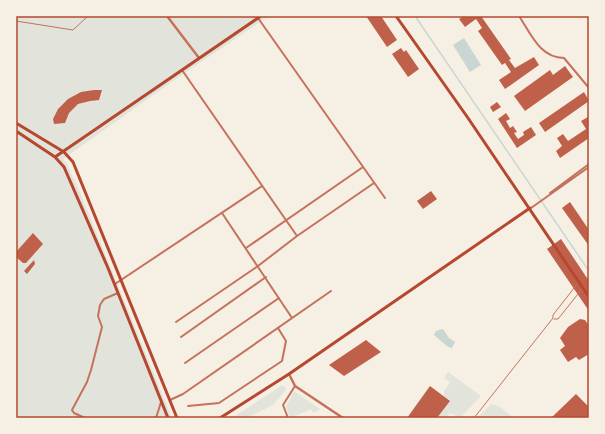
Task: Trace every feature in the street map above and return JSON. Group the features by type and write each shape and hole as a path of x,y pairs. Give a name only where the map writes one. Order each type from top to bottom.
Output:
{"main road":[{"path":"396,16 530,208 589,297"},
{"path":"55,157 260,17"},
{"path":"16,122 64,152 73,162 177,418"},
{"path":"16,131 55,157 64,167 118,293 168,418"},
{"path":"220,418 289,374 530,208"}],"street":[{"path":"167,16 199,58"},
{"path":"519,16 544,53 554,58 564,58 589,88"},
{"path":"260,17 385,198"},
{"path":"182,70 297,236"},
{"path":"550,194 589,164"},
{"path":"246,248 363,167"},
{"path":"530,208 589,167"},
{"path":"176,322 258,266 297,236 374,184"},
{"path":"114,284 121,281 262,186"},
{"path":"222,213 292,318"},
{"path":"180,337 266,277"},
{"path":"170,400 183,394 331,291"},
{"path":"85,418 72,410 87,382 91,370 102,327 98,316 100,305 104,299 118,293"},
{"path":"185,363 279,298"},
{"path":"188,406 219,403 282,361 286,341 278,328"},
{"path":"289,374 295,386 343,418"},
{"path":"288,418 283,408 285,400 295,386"},
{"path":"156,418 161,401"}],"lane":[{"path":"16,21 72,30 88,16"},
{"path":"474,418 553,318 553,314 579,282"},
{"path":"553,318 558,319 583,288"}],"shaded area":[{"path":"16,16 269,16 173,81 63,159 67,164 79,190 172,418 16,418"},
{"path":"464,38 481,65 470,72 453,45"},
{"path":"443,329 449,338 455,342 452,348 448,347 434,335 436,331"},
{"path":"448,372 481,396 460,418 450,413 447,418 437,418 450,401 444,396 444,391 450,382 444,378"},
{"path":"282,385 286,388 285,391 273,405 247,418 232,418"},
{"path":"294,391 320,409 313,413 311,409 290,418 286,407"},
{"path":"491,404 500,407 514,418 477,418"}],"building":[{"path":"366,16 381,16 397,40 387,47"},
{"path":"464,16 481,16 511,59 509,60 515,68 534,57 539,65 505,89 499,80 511,72 505,63 502,65 478,31 482,28 476,19 465,27 459,19"},
{"path":"401,48 404,52 406,50 419,69 408,77 392,54"},
{"path":"565,66 573,77 525,111 514,96 550,70 553,75"},
{"path":"102,90 99,100 78,104 69,113 65,123 54,124 53,119 58,109 68,99 81,92"},
{"path":"584,92 589,101 545,132 539,123"},
{"path":"497,102 501,107 493,112 490,107"},
{"path":"506,113 510,119 506,121 510,128 513,126 517,132 514,133 518,139 524,135 523,132 531,127 536,135 517,148 498,119"},
{"path":"588,117 589,138 560,158 556,151 562,146 557,138 563,134 568,141 586,129 581,121"},
{"path":"431,191 437,199 423,209 417,201"},
{"path":"570,202 589,230 589,246 562,208"},
{"path":"33,233 43,244 26,263 23,263 16,257 16,252"},
{"path":"561,239 589,281 589,311 547,249"},
{"path":"34,260 35,264 27,274 24,271"},
{"path":"580,319 585,320 589,326 589,354 579,360 576,357 568,362 560,350 565,346 560,338 568,327"},
{"path":"366,340 381,352 344,376 329,365"},
{"path":"430,386 450,401 437,418 407,418"},
{"path":"576,394 589,407 589,418 551,418"}],"waterway":[{"path":"415,16 589,271"}]}
